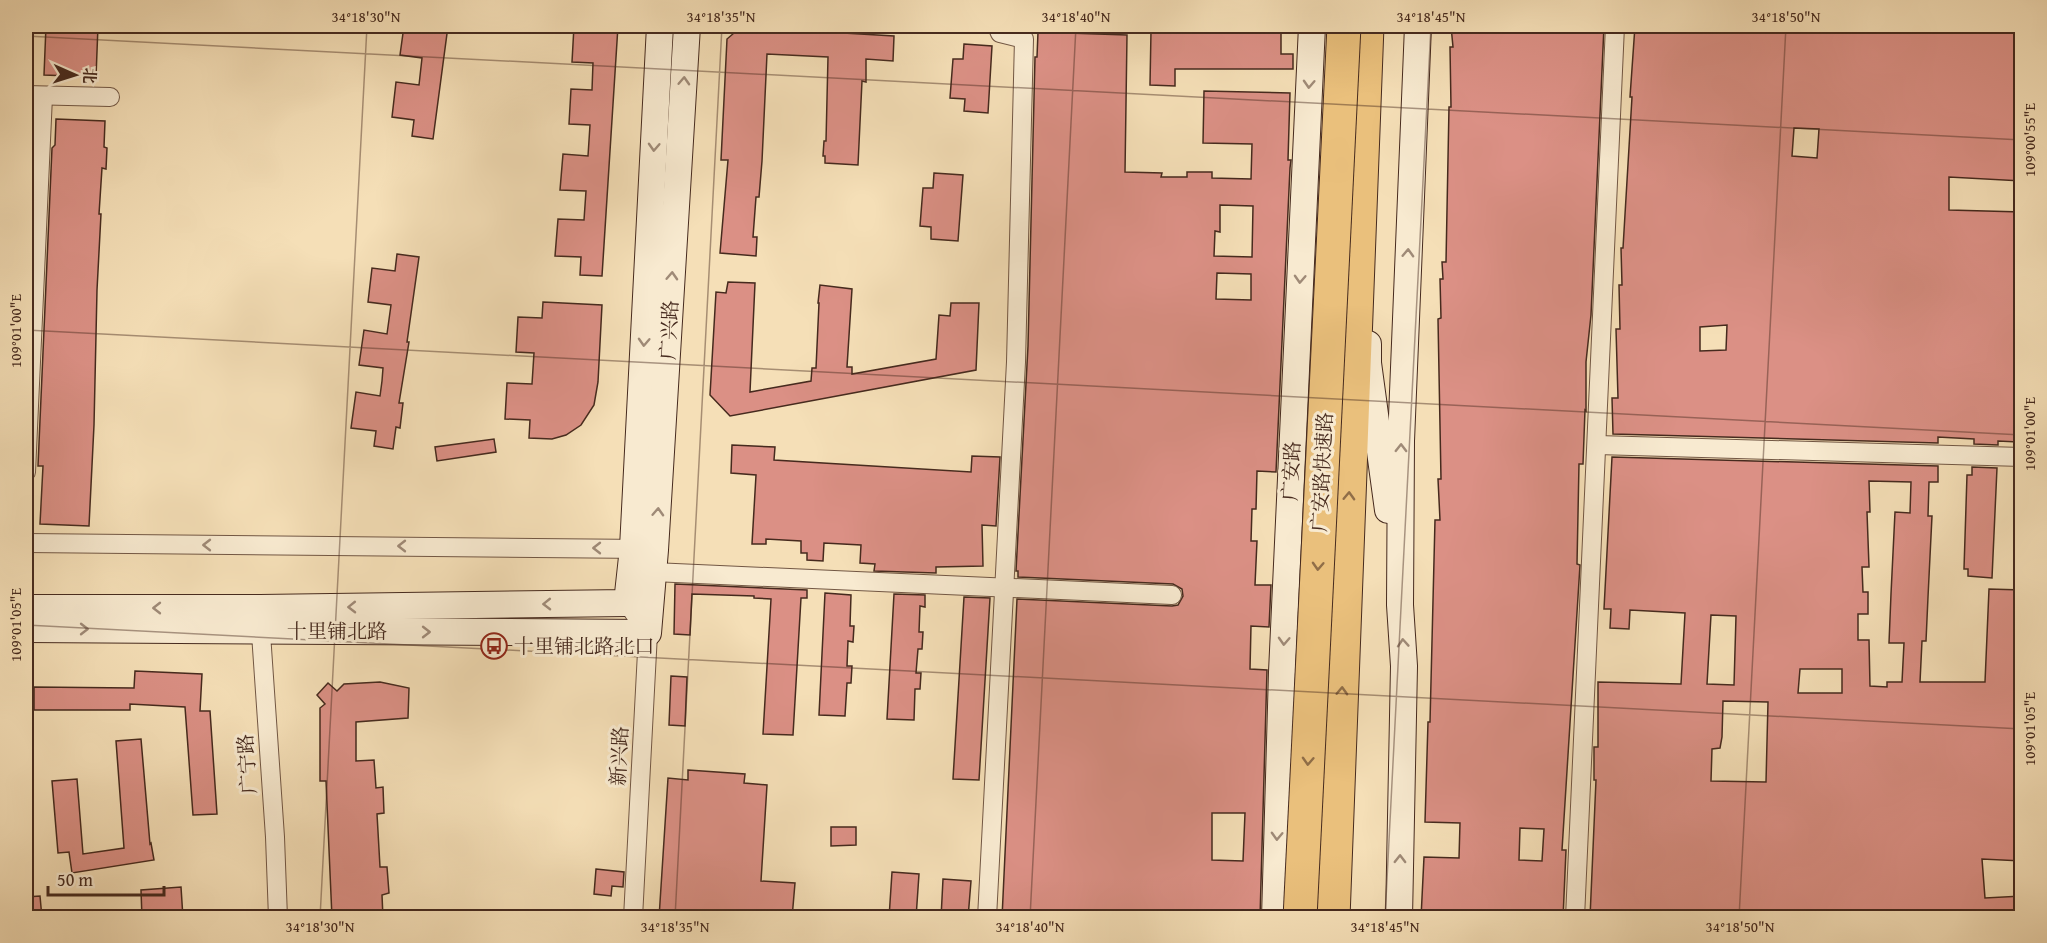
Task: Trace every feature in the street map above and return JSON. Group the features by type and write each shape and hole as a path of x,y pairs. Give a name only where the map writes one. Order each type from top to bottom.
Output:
{"highway":[{"name":"广安路快速路","path":"1300,918 1344,26"},
{"name":"广安路快速路","path":"1333,918 1367,26"}],"main road":[{"name":"广兴路","path":"648,633 647,557 660,26"},
{"name":"广兴路","path":"627,603 647,557 687,26"},
{"name":"广安路","path":"1275,918 1282,683 1312,26"},
{"path":"1291,481 1338,325 1350,26"},
{"path":"1377,26 1368,363 1400,605 1404,666 1398,918"},
{"path":"1400,605 1401,441 1418,26"},
{"path":"1307,135 1348,71"},
{"name":"十里铺北路","path":"26,629 627,603"},
{"name":"十里铺北路","path":"26,608 648,633"}],"street":[{"path":"987,918 1016,362 1024,39 1000,33 997,26"},
{"path":"1575,918 1615,26"},
{"path":"26,472 34,96 110,97"},
{"path":"1597,445 2022,458"},
{"path":"26,543 647,557 1005,586 1172,595"},
{"path":"627,603 648,633"},
{"name":"广宁路","path":"260,619 275,837 278,918"},
{"name":"新兴路","path":"633,918 648,633"}],"building":[{"path":"46,26 98,26 96,77 44,75"},
{"path":"404,26 448,26 433,139 412,136 414,120 392,117 396,82 419,85 422,58 400,55"},
{"path":"574,26 596,28 596,26 618,26 602,276 580,275 581,257 555,256 558,219 584,220 586,191 560,190 563,154 588,156 590,125 569,124 571,89 592,90 593,63 572,62"},
{"path":"1281,26 1281,54 1293,54 1293,69 1175,69 1175,86 1150,85 1151,31 1257,33 1257,28"},
{"path":"1451,26 1604,26 1591,315 1586,362 1583,464 1579,464 1577,564 1580,565 1562,850 1566,850 1563,918 1421,918 1424,857 1459,858 1460,823 1425,822 1435,520 1440,520 1438,319 1441,318 1442,262 1446,262 1449,107 1451,107 1450,47 1453,47","holes":["1520,828 1544,829 1542,861 1519,860"]},
{"path":"1635,26 2022,26 2022,181 1949,177 1949,210 2022,212 2022,420 2021,427 2018,427 2018,442 1998,441 1998,445 1974,444 1974,439 1938,437 1938,443 1613,434 1612,398 1618,398 1616,329 1620,329 1619,285 1622,285 1621,248 1623,248 1632,97 1630,97","holes":["1794,128 1819,129 1817,158 1792,156","1727,325 1726,350 1700,351 1700,327"]},
{"path":"741,27 894,36 893,61 866,59 866,82 862,81 858,165 825,163 825,156 823,156 824,141 826,141 828,57 767,54 762,161 753,237 757,237 756,256 720,253 728,160 721,160 727,39"},
{"path":"1038,32 1127,35 1125,172 1162,173 1161,177 1187,177 1187,172 1212,172 1212,178 1251,179 1252,144 1203,143 1204,91 1290,93 1288,160 1291,160 1276,472 1257,471 1256,509 1252,509 1251,541 1257,541 1255,585 1271,585 1269,627 1251,626 1250,669 1267,670 1260,918 1002,918 1017,599 1172,606 1178,605 1183,596 1182,589 1173,584 1018,577 1018,571 1016,571 1028,346 1035,57 1037,57","holes":["1220,205 1253,206 1252,257 1214,256 1215,231 1220,232","1217,273 1251,274 1251,300 1216,299","1212,813 1245,813 1243,861 1212,860"]},
{"path":"964,44 992,46 988,113 964,111 965,99 950,98 953,59 963,59"},
{"path":"56,119 105,121 104,147 107,148 106,169 102,168 99,214 101,214 89,526 40,524 43,466 38,466 52,148 55,145"},
{"path":"26,147 29,147 26,234"},
{"path":"934,173 963,175 958,241 931,239 931,227 920,226 923,188 933,188"},
{"path":"397,254 419,257 399,403 403,403 400,428 396,427 393,449 374,446 376,431 351,428 356,392 380,396 382,381 383,368 359,365 364,330 387,334 391,305 368,302 372,268 395,271"},
{"path":"728,282 755,283 750,392 811,381 812,368 816,368 820,285 852,289 847,367 852,367 852,374 936,359 939,315 950,316 951,303 979,303 976,370 730,416 710,395 716,292 726,293"},
{"path":"543,302 602,305 598,382 594,405 581,425 566,435 552,439 529,438 530,420 505,419 507,383 532,384 534,353 516,352 518,317 542,318"},
{"path":"494,439 496,452 437,461 435,447"},
{"path":"732,445 775,447 774,460 971,472 972,456 1000,457 996,526 982,525 983,566 936,567 936,573 874,571 875,564 860,563 861,545 824,543 823,561 807,560 807,553 801,553 801,541 766,539 766,544 752,544 756,475 731,473"},
{"path":"1612,457 1938,466 1938,482 1929,482 1928,516 1932,516 1926,641 1922,641 1920,682 1985,682 1989,589 2022,590 2022,861 1982,859 1985,898 2022,896 2022,918 1590,918 1596,780 1594,780 1594,747 1598,747 1598,682 1681,684 1685,613 1630,610 1629,629 1610,628 1611,609 1604,609","holes":["1869,481 1911,482 1910,513 1895,512 1891,594 1889,643 1904,643 1902,682 1887,682 1887,687 1870,686 1869,640 1858,640 1858,614 1868,614 1868,592 1863,592 1862,567 1869,567 1867,512 1870,512","1711,615 1736,616 1734,685 1707,684","1800,669 1842,669 1842,693 1798,693","1723,701 1768,702 1766,782 1711,781 1712,749 1720,748"]},
{"path":"1972,467 1997,468 1992,578 1968,576 1968,569 1964,569 1967,475 1972,475"},
{"path":"675,584 807,590 807,598 801,598 793,735 763,734 771,599 754,598 754,596 692,594 690,635 674,634"},
{"path":"825,593 851,595 850,626 854,626 853,642 848,641 847,666 852,666 851,683 847,683 845,716 819,715"},
{"path":"894,594 925,595 925,607 920,606 919,632 923,632 922,649 918,649 916,673 921,673 920,689 915,689 914,720 887,719"},
{"path":"964,597 990,598 979,780 953,779"},
{"path":"135,671 202,674 200,711 210,711 217,814 193,815 185,707 130,704 130,710 34,710 34,687 134,688"},
{"path":"671,676 687,677 685,726 669,725"},
{"path":"380,682 409,688 408,718 356,722 356,761 374,760 376,788 383,787 384,813 377,814 380,867 387,867 389,893 382,895 383,918 332,918 326,781 320,781 320,708 325,704 317,695 328,683 337,691 344,684"},
{"path":"141,739 150,844 154,860 72,873 69,852 58,853 52,781 77,779 83,854 124,848 116,741"},
{"path":"688,770 745,774 744,783 767,785 761,881 795,883 792,918 659,918 668,778 688,780"},
{"path":"831,827 856,827 856,845 831,846"},
{"path":"596,869 624,872 623,887 612,886 611,896 594,894"},
{"path":"892,872 919,874 916,918 889,918"},
{"path":"943,879 971,881 968,918 941,918"},
{"path":"181,887 183,918 142,918 141,890"},
{"path":"40,896 42,918 26,918 26,897"}],"place":[{"name":"十里铺北路北口","path":"494,646"}]}
